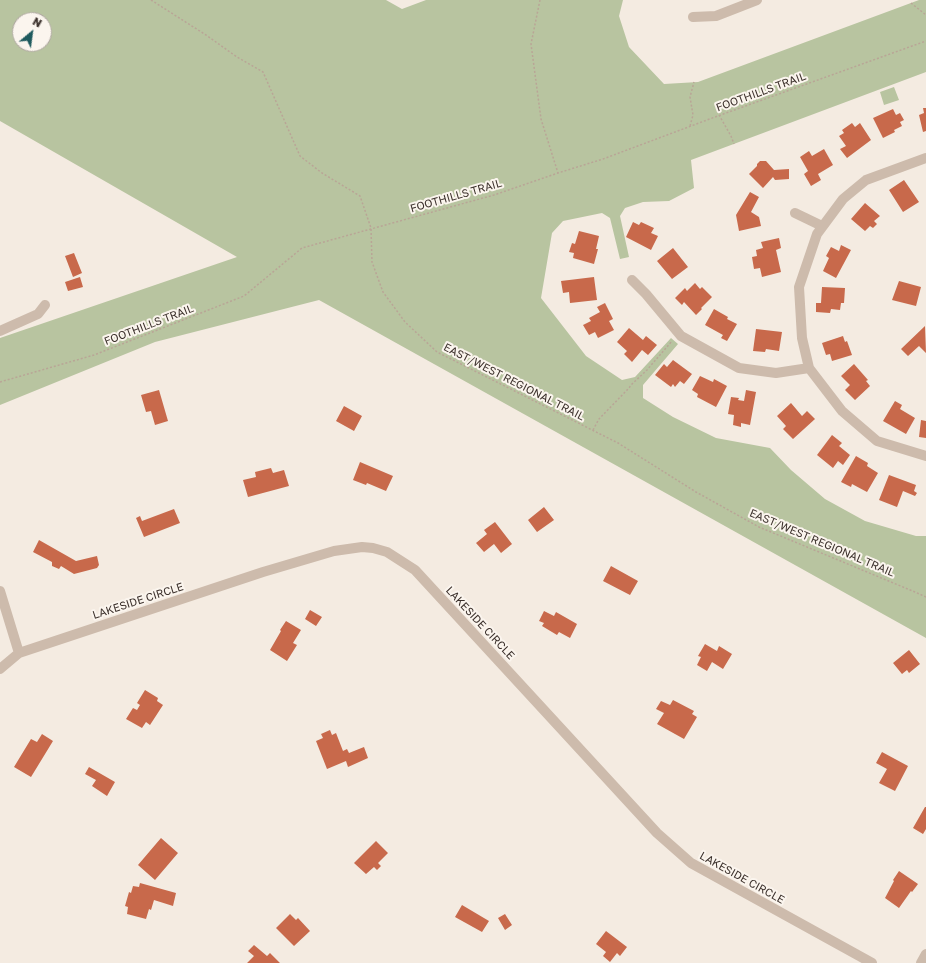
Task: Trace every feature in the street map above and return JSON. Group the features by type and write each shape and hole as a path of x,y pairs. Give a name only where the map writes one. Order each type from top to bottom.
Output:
{"street":[{"path":"693,17 716,16 757,0"},
{"path":"926,158 866,180 843,199 817,234 799,287 802,338 809,368 842,411 877,441 926,456"},
{"path":"795,213 822,226"},
{"path":"632,280 680,334 739,368 776,373 809,368"},
{"path":"0,331 38,314 45,305"},
{"name":"LAKESIDE CIRCLE","path":"0,669 18,653 263,572 334,551 362,547 373,548 386,552 415,570 657,833 691,864 872,963"},
{"path":"0,591 18,653"},
{"path":"921,963 926,954"}],"path":[{"name":"EAST/WEST REGIONAL TRAIL","path":"150,0 206,35 237,57 263,72 300,156 322,173 360,196 371,228 372,262 383,292 405,322 437,352 618,443 696,492 759,527 926,597"},
{"path":"540,0 531,44 541,118 558,173"},
{"path":"911,3 926,15"},
{"name":"FOOTHILLS TRAIL","path":"0,382 94,355 244,296 302,248 494,194 603,159 719,115 926,41"},
{"path":"690,126 693,115 690,97 694,82"},
{"path":"719,115 734,144"},
{"path":"593,430 599,419 680,334"}],"green space":[{"path":"0,0 386,0 402,9 426,0 623,0 619,16 629,47 664,84 698,82 919,0 926,0 926,72 691,160 694,188 669,201 643,202 625,208 620,216 629,257 620,259 610,218 602,213 563,221 552,233 541,298 586,356 622,380 635,377 671,338 678,344 643,385 643,398 673,417 716,438 770,448 791,470 825,499 865,521 916,536 926,536 926,638 319,300 155,342 0,405 0,338 237,257 0,121"},
{"path":"894,87 899,100 884,105 880,92"}],"building":[{"path":"923,108 926,108 926,131 923,132 919,115 924,113"},
{"path":"893,109 896,115 900,113 904,120 900,122 902,126 894,130 895,132 883,138 873,118"},
{"path":"852,123 855,127 860,123 871,140 847,158 840,149 846,146 839,136 844,133 842,130"},
{"path":"824,149 833,165 818,174 821,180 811,186 804,174 808,171 800,157 809,151 812,156"},
{"path":"760,161 766,161 774,170 789,169 789,179 775,180 773,177 763,188 749,174"},
{"path":"904,180 919,202 903,212 889,190"},
{"path":"750,192 759,197 751,212 759,217 761,226 739,231 736,215"},
{"path":"865,203 880,216 874,221 877,224 873,228 870,226 865,231 851,219"},
{"path":"633,222 639,225 641,222 654,228 651,233 658,236 651,250 626,237"},
{"path":"579,231 599,236 596,249 598,249 594,264 573,258 574,253 569,252 572,243 575,244"},
{"path":"779,238 781,248 776,250 781,272 762,277 760,268 754,269 752,257 757,256 756,250 763,248 761,242"},
{"path":"841,245 851,250 836,278 823,271 829,258 826,256 831,247 839,251"},
{"path":"673,248 688,267 672,279 657,261"},
{"path":"74,253 82,273 73,277 65,256"},
{"path":"80,277 83,287 68,291 65,282"},
{"path":"594,277 597,300 570,303 569,292 563,293 561,281"},
{"path":"899,281 921,287 916,306 892,300"},
{"path":"695,283 700,289 702,287 712,297 696,315 684,302 682,305 675,298 685,288 687,291"},
{"path":"822,287 845,288 844,303 841,303 840,310 831,309 830,313 816,312 816,303 821,303"},
{"path":"605,303 613,319 609,321 614,330 598,338 595,332 589,335 583,325 591,321 589,318 600,312 597,307"},
{"path":"714,309 728,317 727,319 737,324 727,341 721,338 723,335 705,325"},
{"path":"925,326 926,353 919,346 908,356 901,349"},
{"path":"629,328 643,340 646,336 657,345 648,355 642,350 632,362 624,354 627,351 617,342"},
{"path":"756,329 782,332 779,351 766,349 765,352 753,351"},
{"path":"843,336 845,342 847,341 852,355 832,361 830,354 826,355 822,343"},
{"path":"673,360 692,374 684,384 680,381 675,387 673,384 671,387 655,375 664,364 667,367"},
{"path":"854,364 868,380 866,381 870,386 855,400 845,390 850,385 841,376"},
{"path":"700,376 713,382 714,379 727,386 716,407 697,397 698,394 692,390"},
{"path":"159,390 168,421 155,425 151,411 146,412 141,395"},
{"path":"746,390 756,392 750,425 741,423 741,427 733,425 734,415 728,414 731,397 739,398 738,400 744,401"},
{"path":"895,401 902,405 900,409 915,418 906,434 883,421"},
{"path":"791,403 802,416 807,411 815,419 793,439 783,429 786,426 777,416"},
{"path":"344,406 362,416 354,431 336,421"},
{"path":"921,420 926,421 926,438 919,437"},
{"path":"832,435 842,443 839,446 850,455 843,465 838,461 833,468 817,455"},
{"path":"856,456 868,463 867,466 878,473 867,492 852,484 851,487 841,482"},
{"path":"360,462 393,476 386,491 367,483 366,485 353,480"},
{"path":"271,468 273,473 284,470 289,486 248,497 243,480 256,477 255,472"},
{"path":"889,475 916,485 914,491 917,493 915,496 903,491 897,507 879,500"},
{"path":"544,507 554,520 537,532 528,520"},
{"path":"174,509 180,523 144,537 136,518 140,516 142,521"},
{"path":"495,522 512,544 501,553 494,544 484,552 476,543 487,534 484,530"},
{"path":"39,540 76,561 97,556 99,565 97,568 74,574 61,566 59,569 52,566 52,562 33,552"},
{"path":"611,566 638,581 630,595 603,581"},
{"path":"310,610 322,617 316,626 305,619"},
{"path":"544,611 554,616 556,612 577,624 570,638 559,632 557,635 542,626 544,623 539,621"},
{"path":"286,621 301,630 293,643 297,645 287,661 270,650"},
{"path":"705,644 717,651 719,646 732,654 723,669 712,662 707,671 697,665 701,657 698,656"},
{"path":"909,650 920,664 909,673 907,670 902,674 893,663"},
{"path":"145,690 158,698 157,701 163,705 150,725 146,722 142,728 126,719 133,708 137,710 140,705 137,703"},
{"path":"673,700 694,711 692,714 697,717 684,739 657,724 664,713 656,709 661,701 670,705"},
{"path":"330,730 332,735 336,733 343,751 347,749 349,753 364,747 368,758 348,767 346,761 327,769 316,741 323,738 321,734"},
{"path":"42,734 53,741 31,777 14,767 31,739 37,742"},
{"path":"882,752 908,766 895,791 879,783 887,769 876,763"},
{"path":"89,767 115,782 107,796 92,786 96,780 85,774"},
{"path":"925,807 926,829 923,834 913,828"},
{"path":"161,838 178,853 155,880 138,865"},
{"path":"376,841 388,853 378,863 381,866 377,870 374,867 366,874 354,863"},
{"path":"899,871 918,884 899,908 885,898"},
{"path":"140,883 176,893 173,906 154,900 146,919 127,914 128,907 125,906 129,892 131,893 133,886 139,887"},
{"path":"462,905 489,921 482,932 455,917"},
{"path":"290,914 296,920 298,918 310,931 294,946 276,928"},
{"path":"505,914 512,925 505,930 498,918"},
{"path":"606,931 627,947 620,956 617,953 610,962 603,956 606,952 596,944"},
{"path":"254,945 267,956 270,953 280,963 247,963 254,956 248,951"}]}
